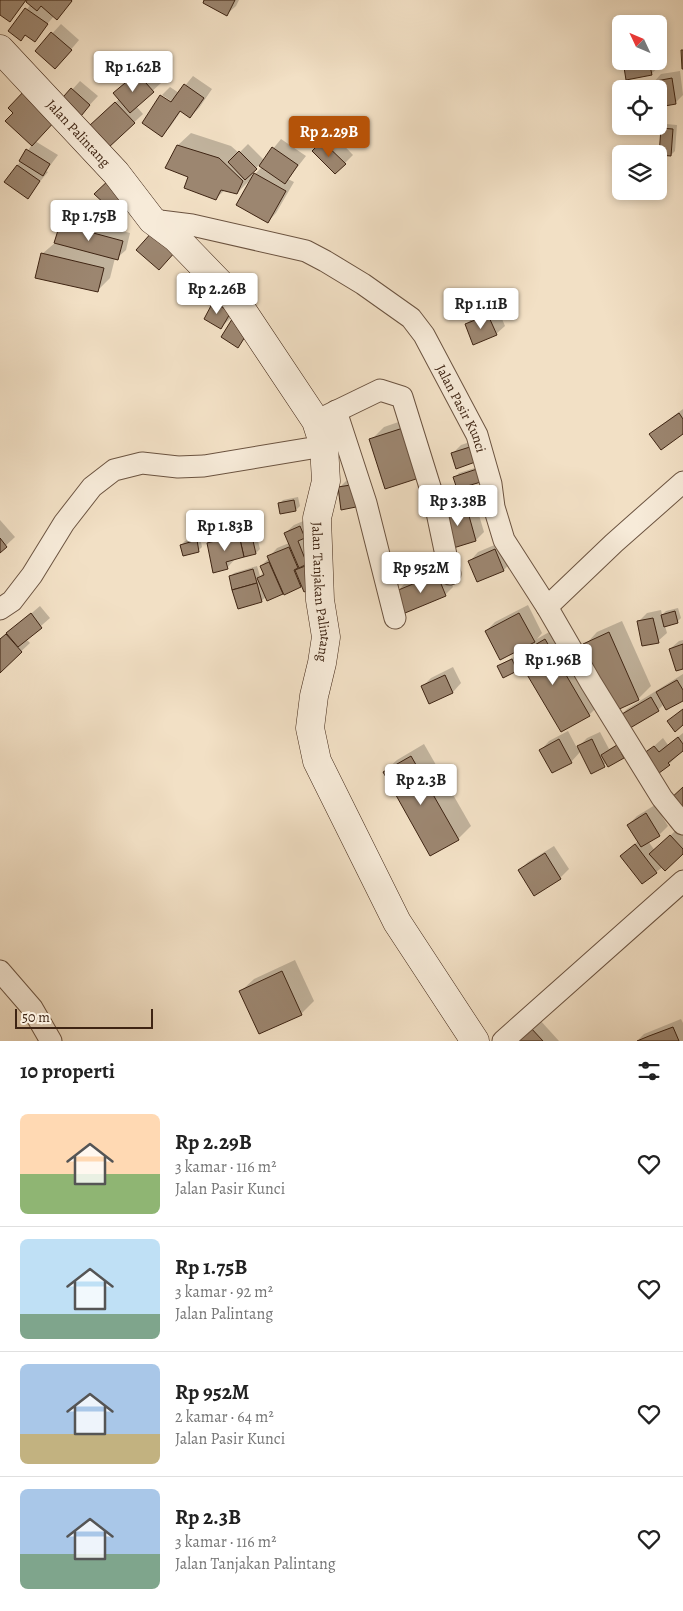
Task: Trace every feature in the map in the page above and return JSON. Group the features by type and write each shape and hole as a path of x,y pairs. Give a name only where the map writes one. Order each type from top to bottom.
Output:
{"street":[{"name":"Jalan Palintang","path":"0,49 116,173 152,220"},
{"path":"152,220 176,238 234,298 325,426 368,510 395,618"},
{"name":"Jalan Pasir Kunci","path":"152,220 192,225 306,251 363,284 410,318 424,335 477,436 504,540 547,607 591,683 662,798 683,824"},
{"path":"0,609 12,601 32,575 64,523 92,487 114,470 142,463 178,468 204,466 325,426 380,390 402,398 435,503 450,574"},
{"name":"Jalan Tanjakan Palintang","path":"325,426 326,481 317,518 320,600 326,637 314,696 310,728 316,761 397,922 475,1041"},
{"path":"547,607 614,543 683,482"},
{"path":"503,1041 683,881"},
{"path":"0,971 32,1008 51,1041"}],"path":[{"path":"435,503 491,484"}],"building":[{"path":"0,0 26,0 10,22 0,15"},
{"path":"27,0 72,1 57,20 41,6 37,11 26,2"},
{"path":"204,0 235,0 227,16 203,3"},
{"path":"25,8 48,24 35,42 25,35 21,41 8,31"},
{"path":"51,32 72,50 55,69 35,51"},
{"path":"681,50 683,50 683,69 682,69"},
{"path":"624,70 651,70 652,75 626,80"},
{"path":"137,73 154,92 130,113 113,93"},
{"path":"672,78 676,104 667,106 667,80 662,80"},
{"path":"184,84 204,98 190,118 180,111 162,137 142,123 160,95 171,102"},
{"path":"71,88 90,105 77,121 57,104"},
{"path":"26,89 57,119 32,146 5,121 13,113 8,108"},
{"path":"115,102 135,123 108,148 89,126"},
{"path":"667,128 673,129 671,156 667,156 667,145 660,145 660,135 667,135"},
{"path":"322,141 346,164 335,174 312,151"},
{"path":"177,145 219,158 243,181 237,194 221,190 216,200 184,188 188,177 165,168"},
{"path":"272,147 298,165 285,184 259,166"},
{"path":"26,149 50,164 43,176 19,161"},
{"path":"239,151 257,169 245,180 228,162"},
{"path":"17,165 40,181 28,199 4,182"},
{"path":"254,173 286,191 268,223 236,205"},
{"path":"112,177 134,202 118,216 94,194"},
{"path":"94,212 113,217 110,231 90,227"},
{"path":"60,224 123,241 118,260 54,243"},
{"path":"153,231 176,251 159,270 136,250"},
{"path":"41,253 104,268 98,292 35,278"},
{"path":"213,302 231,312 221,329 204,319"},
{"path":"488,315 497,335 473,345 465,324"},
{"path":"234,316 248,332 238,348 221,337"},
{"path":"679,413 683,419 683,434 661,450 649,434"},
{"path":"403,428 419,478 385,489 369,439"},
{"path":"473,446 478,461 456,469 451,453"},
{"path":"477,469 481,482 457,489 453,477"},
{"path":"357,484 361,506 341,510 338,487"},
{"path":"294,500 296,511 280,514 278,503"},
{"path":"466,505 476,541 450,549 440,513"},
{"path":"300,526 305,538 298,541 307,564 299,568 284,533"},
{"path":"251,532 256,554 244,557 239,535"},
{"path":"239,535 244,557 226,562 228,569 213,573 207,543"},
{"path":"0,538 7,547 0,553"},
{"path":"197,540 199,552 183,556 180,545"},
{"path":"289,547 298,568 294,570 301,587 284,595 267,556"},
{"path":"495,549 504,571 477,582 468,561"},
{"path":"269,562 283,594 267,601 257,578 264,575 260,566"},
{"path":"308,565 317,586 304,592 295,570"},
{"path":"253,569 257,583 232,590 229,576"},
{"path":"437,574 446,596 405,613 396,591"},
{"path":"257,583 262,602 238,609 232,590"},
{"path":"675,611 678,623 664,627 661,615"},
{"path":"31,613 42,628 18,647 6,633"},
{"path":"519,613 535,642 500,660 485,631"},
{"path":"653,618 659,643 642,646 637,621"},
{"path":"609,632 639,700 613,712 583,644"},
{"path":"6,634 22,652 0,673 0,639"},
{"path":"545,639 590,716 561,732 516,656"},
{"path":"683,644 683,669 676,671 669,649"},
{"path":"512,659 517,671 503,678 497,666"},
{"path":"445,675 453,693 429,704 421,686"},
{"path":"677,680 683,690 683,701 666,710 656,692"},
{"path":"651,697 659,711 625,731 617,717"},
{"path":"683,709 683,725 675,732 667,721"},
{"path":"678,737 683,744 683,751 668,763 670,765 655,776 640,756 654,746 659,752"},
{"path":"559,739 572,763 552,773 539,750"},
{"path":"592,739 605,767 591,774 577,746"},
{"path":"617,745 624,758 608,767 601,755"},
{"path":"411,756 459,840 430,856 383,772"},
{"path":"683,787 683,806 679,810 669,800"},
{"path":"646,813 660,836 641,847 627,825"},
{"path":"670,835 683,849 683,854 665,871 649,854"},
{"path":"635,844 657,873 642,884 620,856"},
{"path":"545,853 561,879 534,896 518,870"},
{"path":"282,971 302,1015 259,1034 239,991"},
{"path":"530,1027 543,1041 515,1041"},
{"path":"673,1027 679,1041 637,1041 649,1036"}]}
